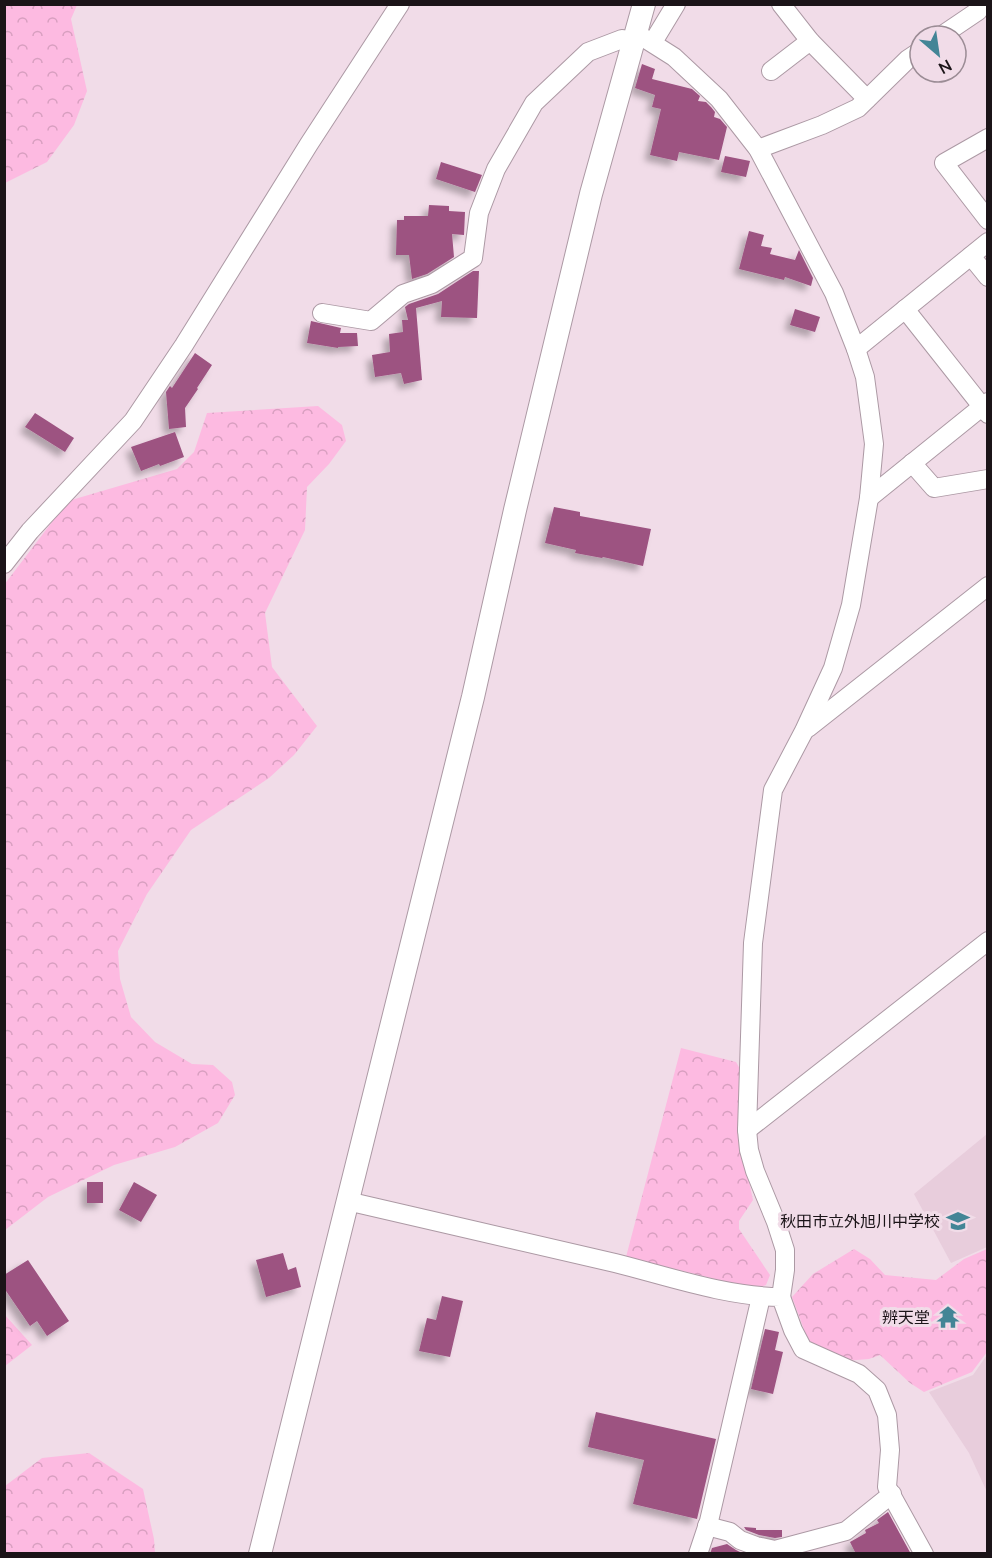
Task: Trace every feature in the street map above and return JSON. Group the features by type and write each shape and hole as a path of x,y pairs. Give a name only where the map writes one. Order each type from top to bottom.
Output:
{"street":[{"path":"4,564 30,531 133,421 184,345 309,144 400,4"},
{"path":"260,1554 473,697 515,510 591,194 641,39 644,4"},
{"path":"641,39 676,4"},
{"path":"781,4 810,41 867,99"},
{"path":"959,24 978,11 982,4"},
{"path":"322,313 371,321 403,294 432,284 473,258 479,213 496,169 534,103 588,52 622,39 641,39 674,57 719,99 758,149 834,293 865,377 874,444 869,498 851,605 833,668 773,790 753,943 748,1150 785,1250 781,1297 793,1330 803,1349 858,1374 877,1390 887,1415 890,1450 887,1487 924,1554"},
{"path":"771,71 810,41"},
{"path":"758,149 822,125 858,108 908,59"},
{"path":"987,138 944,163 987,220"},
{"path":"856,349 987,242"},
{"path":"971,256 987,277"},
{"path":"869,498 986,408 905,309"},
{"path":"912,463 934,488 987,480"},
{"path":"804,731 987,586"},
{"path":"747,1130 987,941"},
{"path":"347,1201 724,1290 761,1297 781,1297"},
{"path":"698,1554 707,1526 761,1297"},
{"path":"707,1526 730,1532 740,1540 756,1546 775,1550 846,1531 892,1494"}],"shaded area":[{"name":"秋田市立外旭川中学校","path":"987,1134 987,1247 951,1263 914,1194"},
{"path":"987,1355 987,1492 969,1453 929,1392 973,1375"}],"green space":[{"path":"4,5 77,5 71,19 87,91 74,125 47,162 5,183"},
{"path":"318,406 342,425 346,441 329,464 307,487 305,530 265,613 272,667 317,726 294,755 269,778 191,830 147,894 118,951 120,979 131,1017 155,1042 192,1064 213,1065 232,1082 235,1095 218,1123 175,1147 114,1165 48,1197 5,1230 4,585 68,501 177,469 194,452 207,413"},
{"path":"681,1048 736,1062 740,1069 742,1149 753,1200 739,1221 739,1229 770,1275 766,1285 756,1289 626,1257"},
{"path":"854,1249 870,1259 885,1275 936,1280 964,1259 987,1249 987,1352 972,1372 924,1392 910,1383 880,1355 869,1359 844,1361 809,1343 792,1297 813,1274"},
{"path":"4,1314 32,1345 5,1366 4,1366"},
{"path":"89,1453 143,1489 155,1553 5,1553 5,1486 42,1458"}],"building":[{"path":"642,64 655,69 652,79 692,89 700,96 698,101 706,102 711,107 715,112 714,117 720,119 727,127 719,160 679,152 677,161 650,155 661,109 652,107 655,95 635,88"},
{"path":"725,156 750,161 746,177 721,172"},
{"path":"441,162 482,175 475,192 436,179"},
{"path":"429,205 449,206 449,211 465,212 464,235 452,234 454,257 427,274 412,279 409,255 396,255 397,220 404,220 404,216 428,216"},
{"path":"749,231 764,235 761,246 772,248 770,254 795,260 799,250 813,278 811,286 785,277 784,280 739,269"},
{"path":"473,271 479,271 477,318 441,317 442,301 416,308 422,380 404,384 401,373 375,377 372,355 390,352 389,334 403,332 402,320 408,320 405,307 438,294"},
{"path":"795,309 820,317 815,332 790,325"},
{"path":"311,321 341,328 340,333 357,333 358,346 338,348 307,343"},
{"path":"195,353 212,365 185,408 186,427 169,429 166,392 170,386 172,388"},
{"path":"35,413 74,438 65,452 25,427"},
{"path":"175,432 184,457 141,471 131,447"},
{"path":"554,507 580,512 580,516 651,529 643,566 575,553 576,550 545,543"},
{"path":"87,1182 103,1182 103,1203 87,1203"},
{"path":"134,1182 157,1195 141,1222 119,1210"},
{"path":"283,1253 288,1270 296,1267 301,1287 266,1297 256,1260"},
{"path":"28,1260 69,1321 47,1336 37,1321 30,1326 4,1288 4,1275"},
{"path":"442,1296 463,1301 450,1357 419,1351 427,1318 436,1320"},
{"path":"765,1329 779,1332 775,1350 783,1352 773,1394 751,1389"},
{"path":"596,1412 716,1439 697,1519 633,1504 644,1460 588,1447"},
{"path":"888,1512 911,1554 856,1554 850,1542 866,1533 865,1530 879,1523 877,1520"},
{"path":"744,1527 756,1528 756,1530 782,1530 782,1537 759,1535"},
{"path":"727,1544 744,1554 710,1554 712,1548"}],"place":[{"name":"秋田市立外旭川中学校","path":"958,1221"},
{"name":"辨天堂","path":"948,1317"}]}
